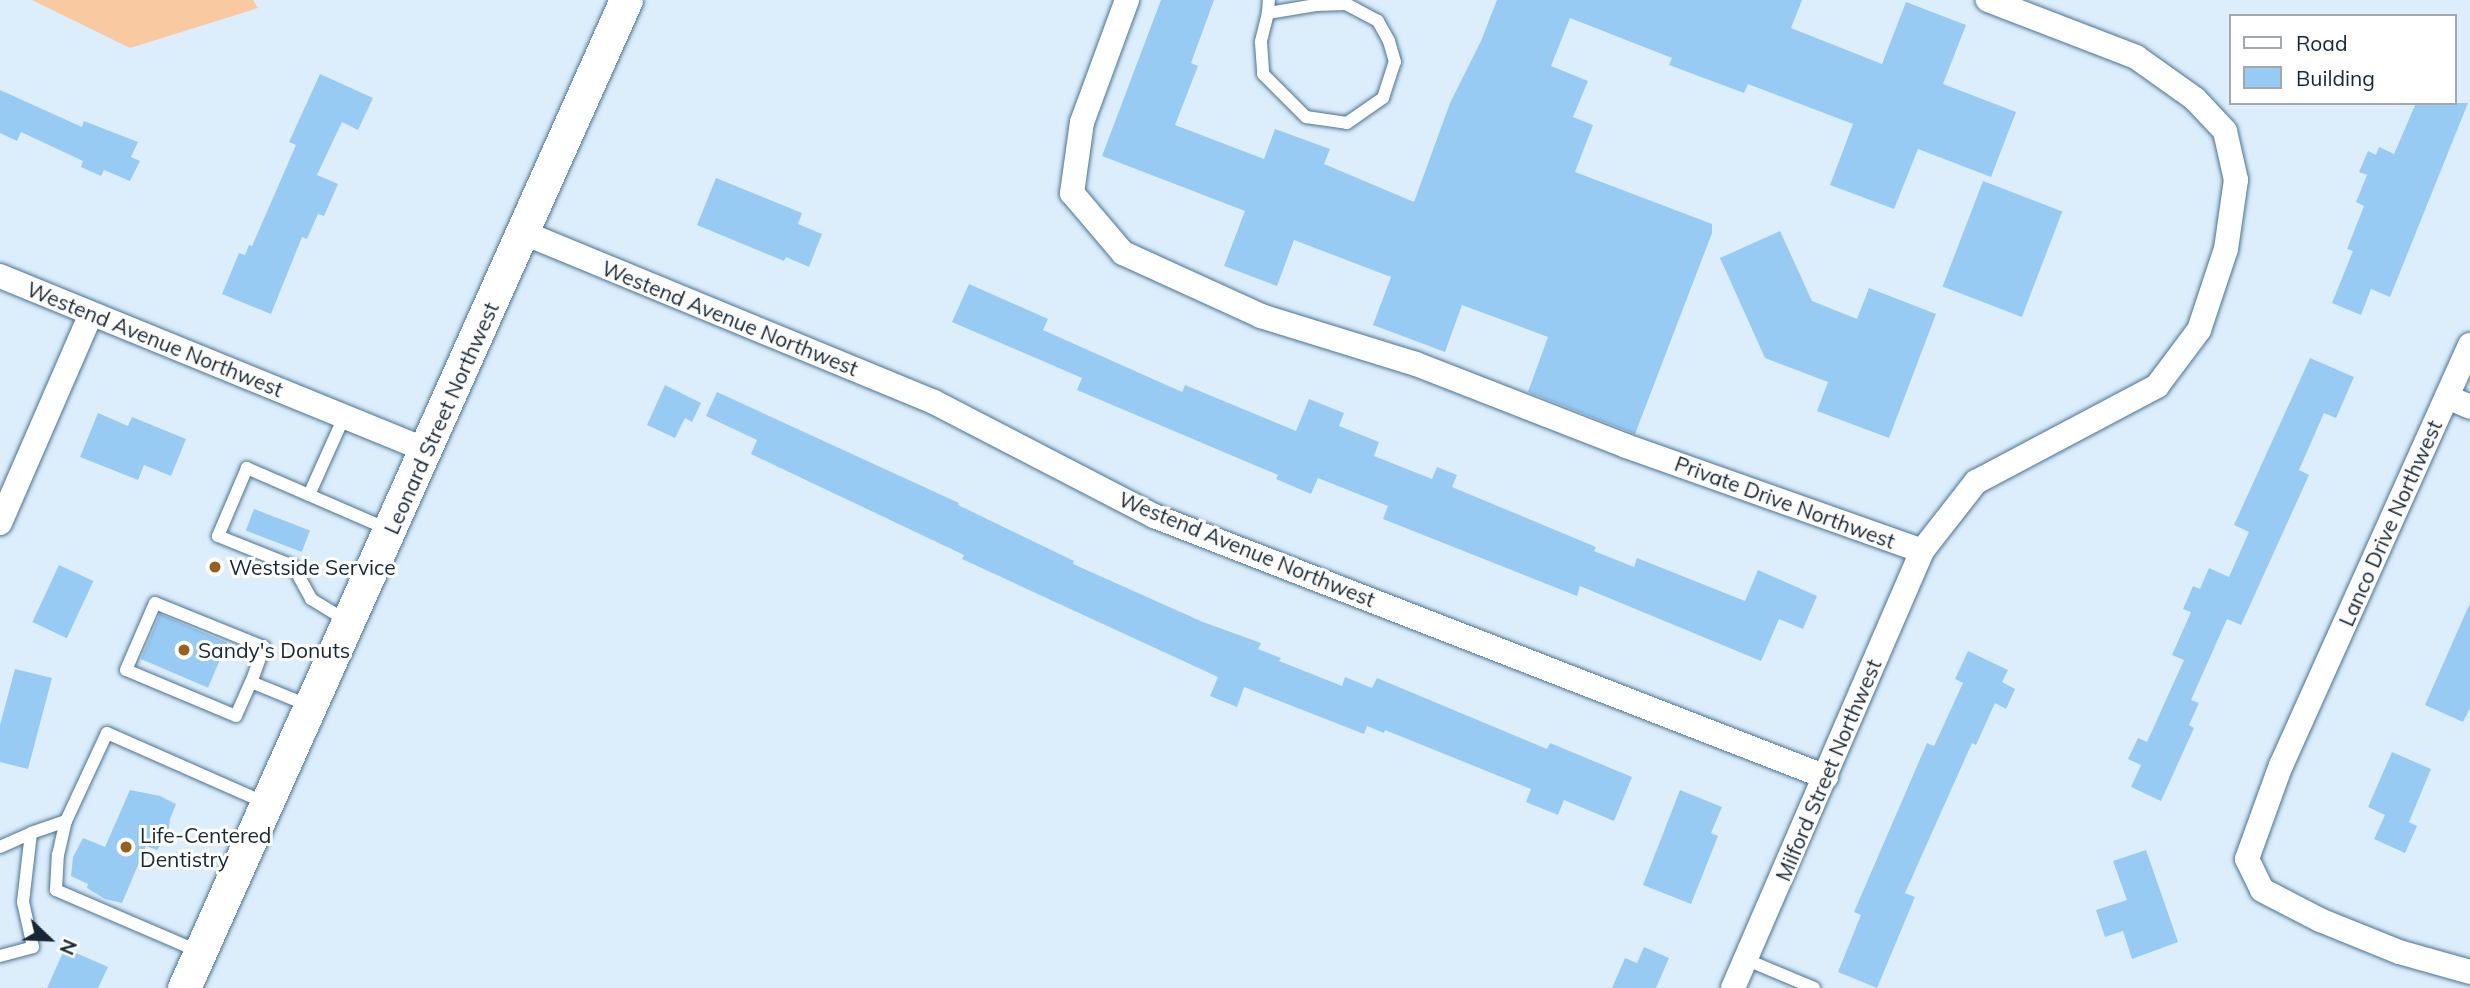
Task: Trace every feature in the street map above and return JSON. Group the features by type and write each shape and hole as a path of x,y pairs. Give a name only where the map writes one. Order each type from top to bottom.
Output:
{"main road":[{"name":"Leonard Street Northwest","path":"184,988 626,0"}],"street":[{"name":"Private Drive Northwest","path":"1127,0 1082,122 1072,193 1123,253 1261,316 1416,364 1626,446 1922,551 1976,482 2157,387 2199,330 2226,249 2236,180 2225,131 2196,100 2136,57 1988,0"},
{"name":"Westend Avenue Northwest","path":"524,233 934,402 1154,516 1826,777"},
{"name":"Westend Avenue Northwest","path":"0,276 426,450"},
{"path":"0,523 90,314"},
{"name":"Lanco Drive Northwest","path":"2470,345 2310,701 2258,822 2247,859 2262,890 2320,920 2399,952 2470,972"},
{"path":"2447,397 2470,407"},
{"name":"Milford Street Northwest","path":"1733,988 1922,551"}],"lane":[{"path":"1346,4 1377,21 1395,62 1382,97 1347,123 1306,117 1263,74 1261,42 1269,7 1346,4"},
{"path":"309,495 344,416"},
{"path":"349,621 311,599 293,566 218,536 247,468 390,530"},
{"path":"155,603 264,648 251,682 236,716 126,670 155,603"},
{"path":"251,682 310,706"},
{"path":"200,952 56,890 58,855 66,821 107,733 267,804"},
{"path":"0,847 66,821"},
{"path":"0,956 33,947 23,902 31,834"},
{"path":"1745,959 1814,988"}],"shaded area":[{"path":"32,0 253,0 258,8 130,48"}],"building":[{"path":"1161,0 1214,0 1191,63 1198,66 1175,125 1264,159 1275,129 1330,149 1324,164 1414,202 1450,103 1481,41 1497,0 1802,0 1791,28 1882,64 1906,2 1966,25 1943,84 2016,112 1991,177 1918,149 1894,209 1830,185 1853,124 1748,84 1744,93 1669,65 1672,58 1570,18 1551,66 1588,81 1573,117 1593,125 1575,172 1712,224 1712,233 1635,434 1528,392 1548,337 1462,305 1445,352 1373,325 1391,277 1294,240 1277,286 1224,266 1245,211 1102,156"},
{"path":"320,74 373,98 358,130 342,122 317,175 338,184 324,216 318,214 307,239 302,237 271,314 222,294 239,253 245,255 249,245 252,246 296,145 289,142"},
{"path":"0,90 82,127 84,121 138,142 131,157 140,161 130,181 104,170 101,176 81,167 83,161 21,132 17,141 0,133"},
{"path":"2468,103 2390,297 2371,289 2361,315 2332,303 2353,251 2347,249 2364,206 2356,202 2367,175 2359,172 2368,151 2376,155 2379,147 2394,154 2415,105"},
{"path":"716,178 802,213 798,224 822,234 809,267 786,257 784,261 697,225"},
{"path":"1983,181 2062,211 2022,317 1943,286"},
{"path":"1780,231 1812,301 1857,319 1869,288 1936,314 1889,438 1817,411 1828,382 1765,358 1720,258"},
{"path":"969,284 1048,319 1043,330 1182,392 1185,385 1296,431 1309,399 1344,413 1339,426 1379,442 1374,456 1432,479 1437,467 1457,475 1452,487 1596,547 1594,551 1634,567 1637,558 1745,601 1758,570 1817,596 1803,629 1779,619 1761,661 1580,586 1577,596 1383,519 1388,506 1318,478 1311,494 1276,479 1278,475 1077,390 1082,378 952,322"},
{"path":"2310,358 2354,377 2336,418 2324,413 2299,470 2309,475 2241,625 2227,619 2191,700 2199,703 2189,725 2194,728 2161,801 2131,787 2141,765 2128,759 2138,738 2147,742 2184,660 2172,655 2191,612 2183,609 2193,586 2200,589 2209,568 2229,577 2249,532 2234,525"},
{"path":"665,385 701,403 692,422 685,418 675,438 647,425"},
{"path":"717,392 959,503 958,505 1074,561 1073,564 1203,622 1261,643 1258,649 1281,658 1279,661 1342,686 1345,677 1372,688 1377,678 1547,749 1550,743 1632,777 1614,821 1564,800 1558,815 1526,802 1531,789 1385,730 1384,733 1367,726 1364,734 1244,687 1237,707 1210,696 1218,677 962,559 964,555 751,454 757,440 706,416"},
{"path":"98,413 128,426 132,417 186,439 171,476 144,465 138,480 80,457"},
{"path":"254,509 310,531 302,552 246,530"},
{"path":"59,565 93,581 67,638 32,622"},
{"path":"2470,603 2470,708 2463,722 2425,705"},
{"name":"Sandy's Donuts","path":"160,614 227,643 208,688 141,659"},
{"path":"1968,651 2008,670 2002,682 2015,689 2006,709 1995,703 1976,745 1972,743 1905,893 1915,897 1877,988 1838,972 1861,915 1854,912 1927,743 1934,746 1963,683 1955,679"},
{"path":"15,669 52,678 28,769 0,762 0,725"},
{"path":"2392,752 2431,769 2409,822 2417,826 2405,853 2374,839 2385,815 2368,807"},
{"name":"Life-Centered Dentistry","path":"130,790 160,796 176,804 168,835 157,850 146,846 122,903 105,899 87,888 88,884 71,876 73,857 83,838 105,847"},
{"path":"1680,790 1722,807 1711,833 1718,836 1691,904 1643,885"},
{"path":"2146,850 2178,942 2132,959 2123,931 2105,937 2096,910 2127,900 2113,861"},
{"path":"1644,947 1669,958 1656,988 1612,988 1625,958 1637,963"},
{"path":"65,948 108,967 98,988 47,988"}],"place":[{"name":"Westside Service","path":"215,567"},
{"name":"Sandy's Donuts","path":"184,650"},
{"name":"Life-Centered Dentistry","path":"126,847"}]}
